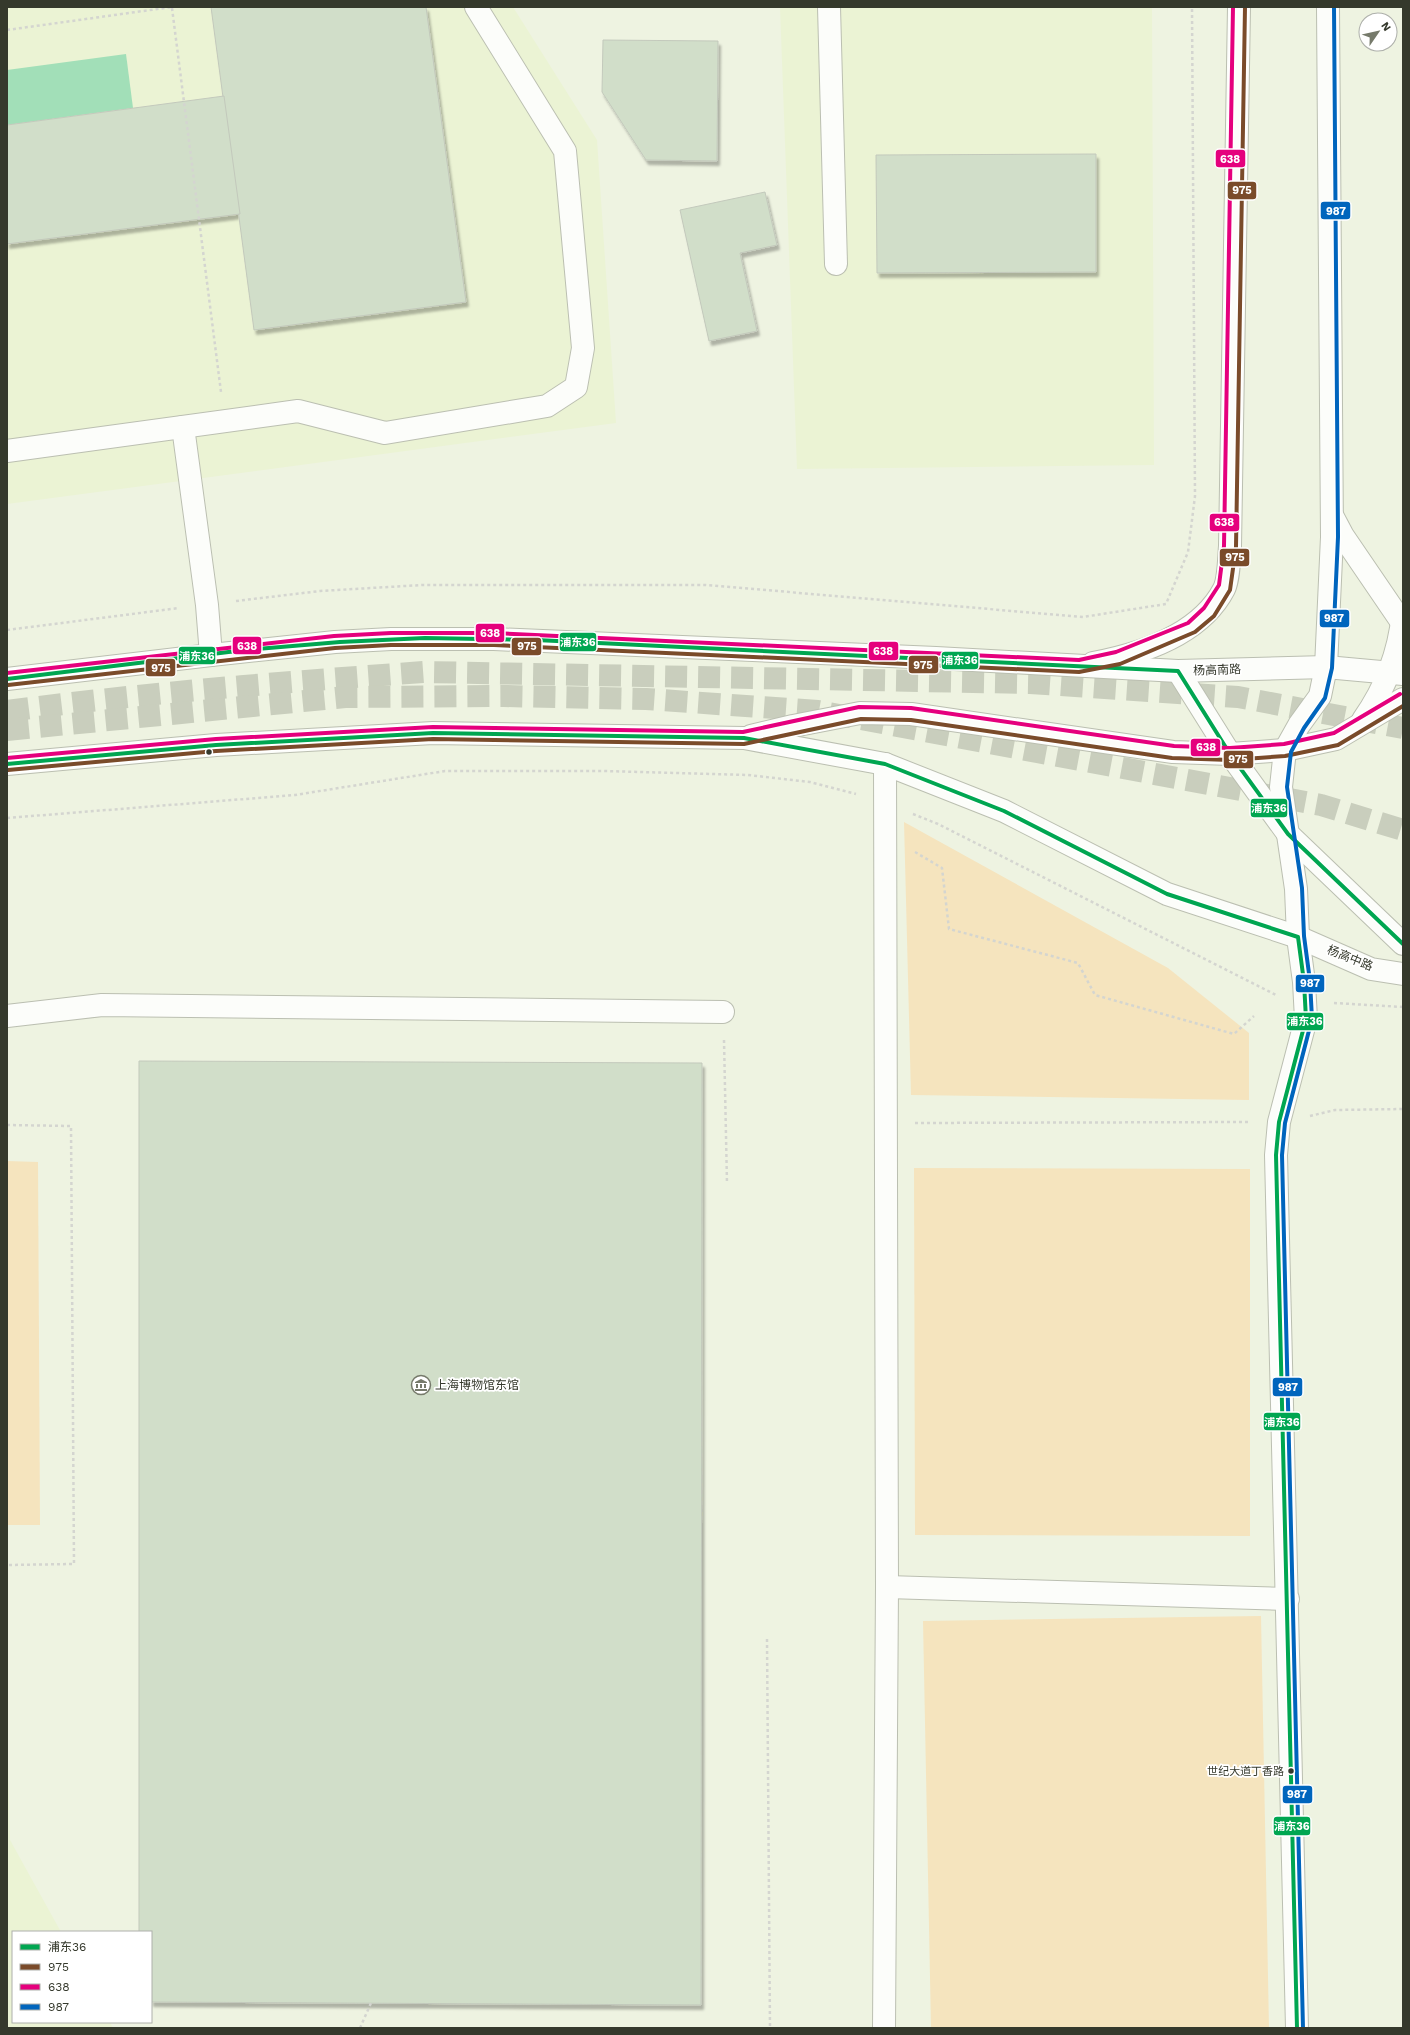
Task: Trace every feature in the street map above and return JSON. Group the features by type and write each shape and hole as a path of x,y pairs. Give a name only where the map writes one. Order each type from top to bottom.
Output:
{"main road":[{"path":"7,452 298,411 385,433 547,406 576,387 584,348 565,151 476,7"},
{"path":"829,7 836,264"},
{"path":"1079,666 1118,658 1191,628 1209,612 1225,587 1230,546 1239,7"},
{"path":"1297,2028 1288,1599 1276,1155 1279,1122 1306,1019 1298,937 1296,889 1281,787 1285,750 1299,725 1320,696 1326,667 1332,536 1328,7"},
{"path":"183,427 207,605 211,655"},
{"path":"1331,512 1343,536 1403,620 1396,673 1360,724"},
{"name":"杨高南路","path":"7,679 335,642 390,639 494,639 936,658 1178,671 1326,667"},
{"path":"1326,667 1396,673"},
{"path":"1178,671 1230,754 1288,834 1403,944"},
{"path":"744,738 793,726 860,714 911,714 1173,752 1230,754 1285,750 1336,739 1403,699"},
{"path":"7,764 216,745 432,733 744,738 885,764 1004,811 1166,894 1298,937"},
{"path":"884,2028 888,1587 885,764"},
{"name":"杨高中路","path":"1298,937 1371,969 1403,974"},
{"path":"7,1016 102,1005 723,1012"},
{"path":"888,1587 1288,1599"}],"path":[{"path":"7,30 172,7 225,421"},
{"path":"7,630 320,591 422,585 706,585 1083,617 1166,604 1188,552 1195,496 1192,7"},
{"path":"7,818 295,795 445,771 604,771 748,776 810,782 885,802 938,824 1272,994 1304,1002 1403,1007"},
{"path":"885,835 942,868 949,929 1078,964 1094,995 1234,1034 1254,1016"},
{"path":"723,1012 728,1184"},
{"path":"886,1124 1279,1122 1335,1110 1403,1109"},
{"path":"7,1126 71,1126 74,1564 7,1565"},
{"path":"767,1639 770,2028"},
{"path":"360,2028 371,2003"}],"shaded area":[{"path":"7,7 513,7 597,140 616,423 7,504"},
{"path":"780,7 1152,7 1154,465 797,469"},
{"path":"126,54 133,108 7,125 7,70"},
{"path":"904,822 1168,968 1249,1033 1249,1100 911,1095"},
{"path":"7,1161 38,1162 40,1525 7,1525"},
{"path":"914,1168 1250,1169 1250,1536 915,1535"},
{"path":"1261,1616 1269,2028 931,2028 923,1621"},
{"path":"7,1723 10,1840 60,1931 12,1931 12,2023 110,2023 113,2028 7,2028"}],"building":[{"path":"211,7 426,7 466,302 254,330"},
{"path":"603,40 718,41 717,161 646,160 602,92"},
{"path":"224,96 240,214 7,244 7,125"},
{"path":"1096,154 1096,272 877,273 876,155"},
{"path":"765,192 777,245 740,253 757,331 709,341 680,210"},
{"name":"上海博物馆东馆","path":"139,1061 702,1063 701,2005 152,2002 152,1931 139,1931"}],"tunnel":[{"path":"7,711 215,688 424,672 1030,683 1238,697 1403,728"},
{"path":"7,730 345,697 504,696 646,699 818,711 1321,805 1403,830"}],"transit line":[{"name":"638","path":"7,673 334,636 391,633 494,633 1079,660 1116,652 1188,623 1204,608 1219,585 1224,546 1233,7"},
{"name":"975","path":"8,685 335,648 391,645 494,645 1079,672 1120,664 1195,632 1214,616 1230,590 1236,547 1245,7"},
{"name":"987","path":"1303,2028 1282,1155 1285,1123 1312,1019 1310,981 1304,936 1302,888 1287,787 1291,752 1304,728 1325,698 1332,668 1338,537 1334,7"},
{"name":"浦东36","path":"7,679 245,650 340,642 425,638 536,640 1178,671 1230,754 1288,834 1403,944"},
{"name":"638","path":"7,758 216,739 433,727 743,732 859,707 911,708 1174,746 1230,748 1284,744 1334,733 1400,694"},
{"name":"975","path":"8,770 216,751 433,739 744,744 861,719 911,720 1172,758 1230,760 1285,756 1338,745 1403,706"},
{"name":"浦东36","path":"7,764 216,745 433,733 744,738 885,764 1004,811 1167,894 1298,937 1304,982 1306,1019 1279,1122 1276,1155 1297,2028"}],"place":[{"name":"上海博物馆东馆","path":"421,1385"},
{"name":"世纪大道丁香路","path":"1291,1771"}]}
